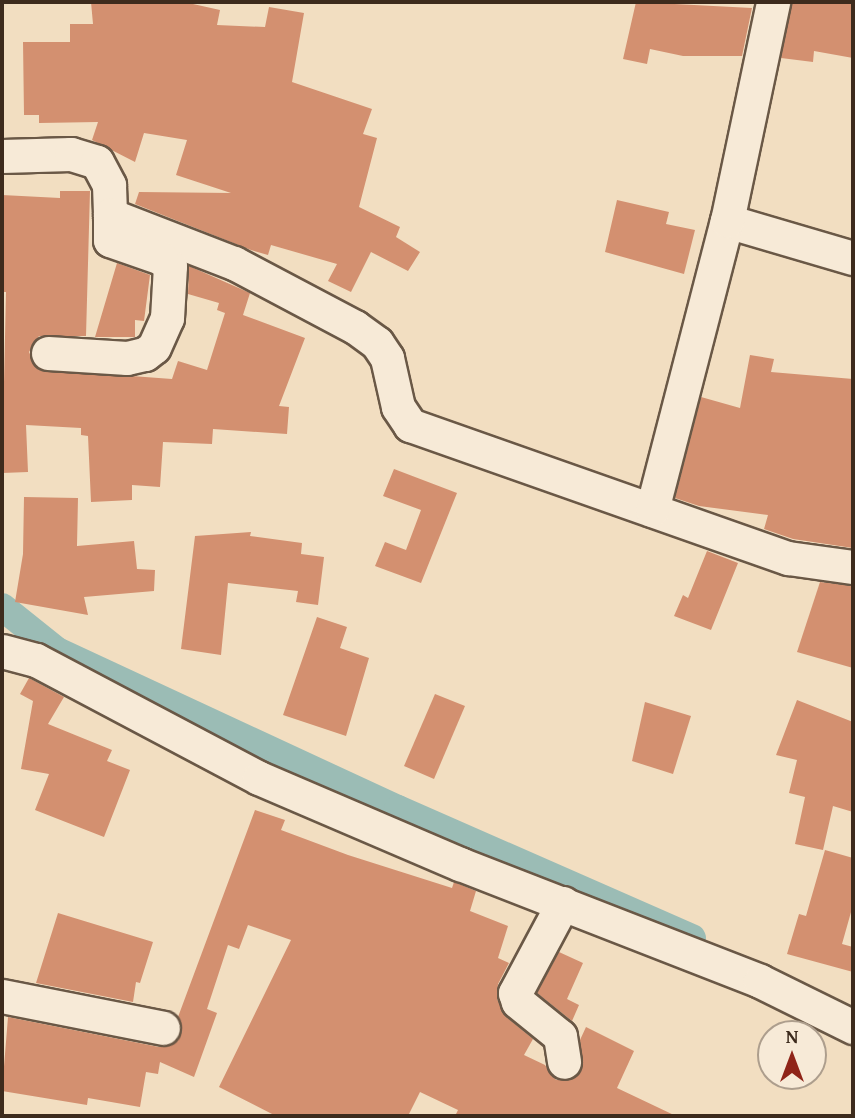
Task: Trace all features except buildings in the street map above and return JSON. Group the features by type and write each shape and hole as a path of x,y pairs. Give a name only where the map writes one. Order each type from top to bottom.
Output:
{"street":[{"path":"652,510 727,221 773,2"},
{"path":"2,156 71,154 97,162 109,185 110,240 161,258 170,266 167,318 153,347 145,355 127,358 48,353"},
{"path":"110,215 234,263 355,327 377,343 387,358 398,407 410,425 788,558 853,567"},
{"path":"727,221 853,258"},
{"path":"2,651 36,660 259,778 563,904 760,981 853,1027"},
{"path":"563,904 515,993 518,1002 560,1036 564,1062"},
{"path":"2,996 163,1028"}],"waterway":[{"path":"2,607 57,651 398,809 692,938"}]}
